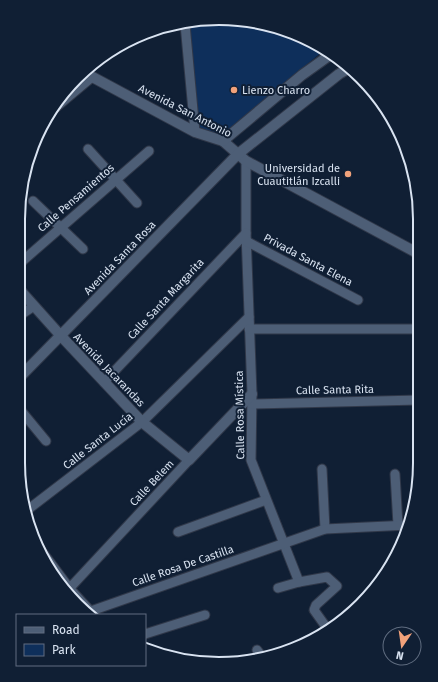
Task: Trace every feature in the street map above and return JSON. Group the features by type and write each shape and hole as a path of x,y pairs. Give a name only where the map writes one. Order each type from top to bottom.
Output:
{"street":[{"path":"185,28 195,132"},
{"path":"223,141 306,72 326,58"},
{"name":"Avenida Santa Rosa","path":"25,372 242,157 339,74 345,71"},
{"name":"Avenida San Antonio","path":"89,75 195,132 223,141 242,157 413,251"},
{"path":"88,149 137,203"},
{"name":"Calle Pensamientos","path":"25,259 149,151"},
{"name":"Calle Rosa Mística","path":"242,157 252,399 251,460 299,582"},
{"path":"33,201 83,249"},
{"name":"Privada Santa Elena","path":"246,237 358,300"},
{"name":"Calle Santa Margarita","path":"104,382 246,237"},
{"name":"Avenida Jacarandas","path":"25,296 142,422 189,460"},
{"path":"25,312 34,306"},
{"name":"Calle Santa Lucía","path":"31,507 142,422 249,317"},
{"path":"249,329 413,329"},
{"name":"Calle Santa Rita","path":"252,399 413,400"},
{"name":"Calle Belem","path":"70,588 189,460 252,399"},
{"path":"25,416 46,441"},
{"path":"322,469 325,529"},
{"path":"395,474 398,525"},
{"path":"178,532 266,500"},
{"name":"Calle Rosa De Castilla","path":"95,612 325,529 403,525"},
{"path":"278,588 299,582 327,577 337,586 316,605 314,610 325,625"},
{"path":"146,634 205,616"}],"green space":[{"name":"Lienzo Charro","path":"206,25 232,25 257,29 281,35 305,45 320,54 220,137 196,128 187,28"}],"place":[{"name":"Lienzo Charro","path":"234,90"},
{"name":"Universidad de Cuautitlán Izcalli","path":"348,174"}]}
